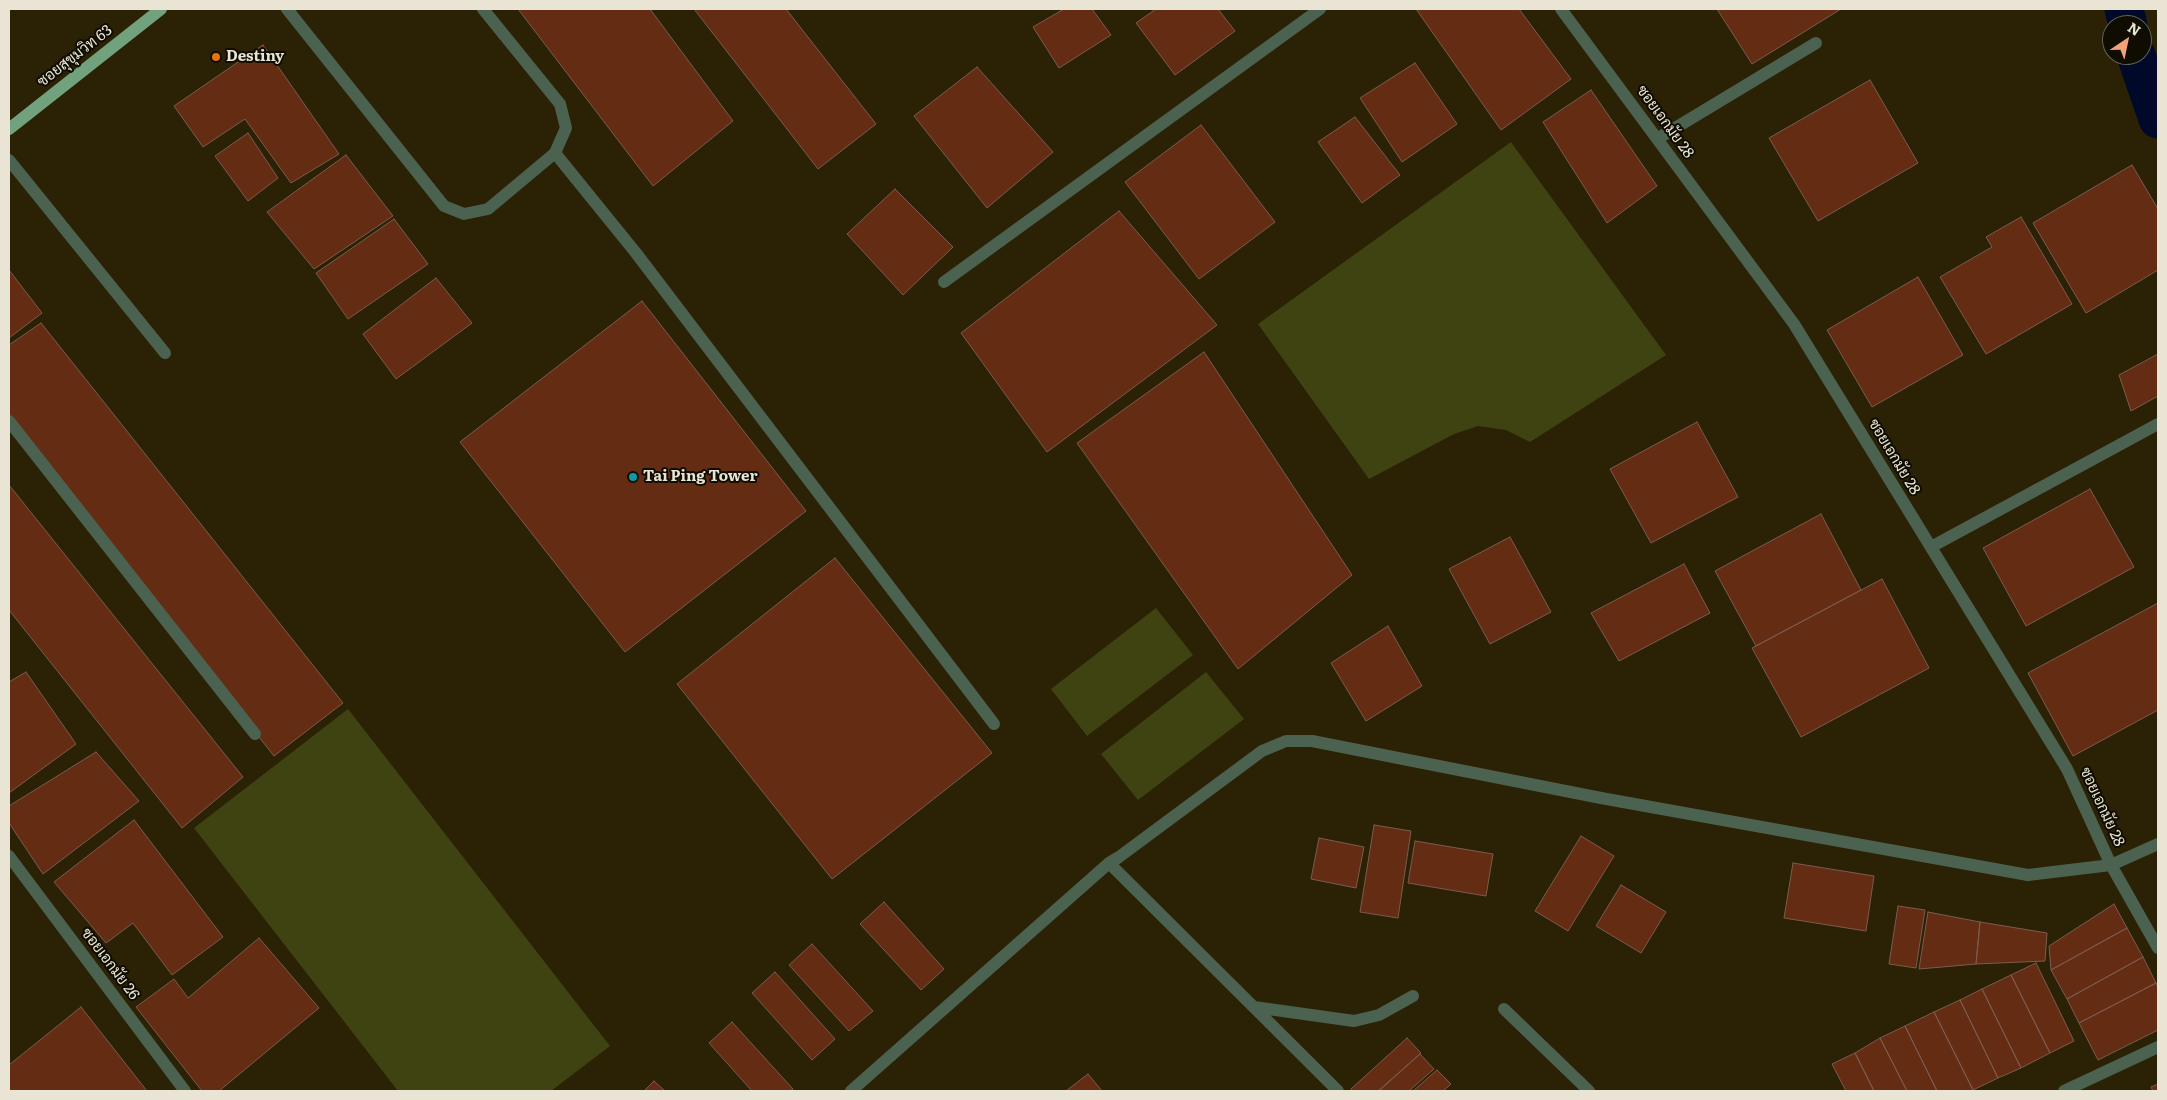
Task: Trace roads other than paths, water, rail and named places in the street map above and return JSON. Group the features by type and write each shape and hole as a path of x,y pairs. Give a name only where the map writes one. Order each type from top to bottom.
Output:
{"main road":[{"name":"ซอยสุขุมวิท 63","path":"9,129 161,9"}],"street":[{"path":"287,9 444,206 464,214 488,209 555,153 566,128 560,104 483,9"},
{"path":"944,282 1320,9"},
{"name":"ซอยเอกมัย 28","path":"1561,9 1794,324 2067,769 2111,865 2158,948"},
{"path":"1657,139 1816,43"},
{"path":"555,153 636,254 994,724"},
{"path":"9,160 165,353"},
{"path":"9,421 255,734"},
{"path":"1931,547 2158,424"},
{"path":"851,1091 1109,863 1262,751 1286,740 1312,740 1601,798 2028,875 2111,865 2158,844"},
{"name":"ซอยเอกมัย 26","path":"9,856 185,1091"},
{"path":"1109,863 1338,1091"},
{"path":"1254,1007 1354,1020 1378,1015 1413,996"},
{"path":"1504,1009 1589,1091"},
{"path":"2064,1091 2158,1047"}],"waterway":[{"path":"2124,9 2126,15"},
{"path":"2139,65 2158,119"}],"place":[{"name":"Destiny","path":"216,57"},
{"name":"Tai Ping Tower","path":"633,477"}]}
